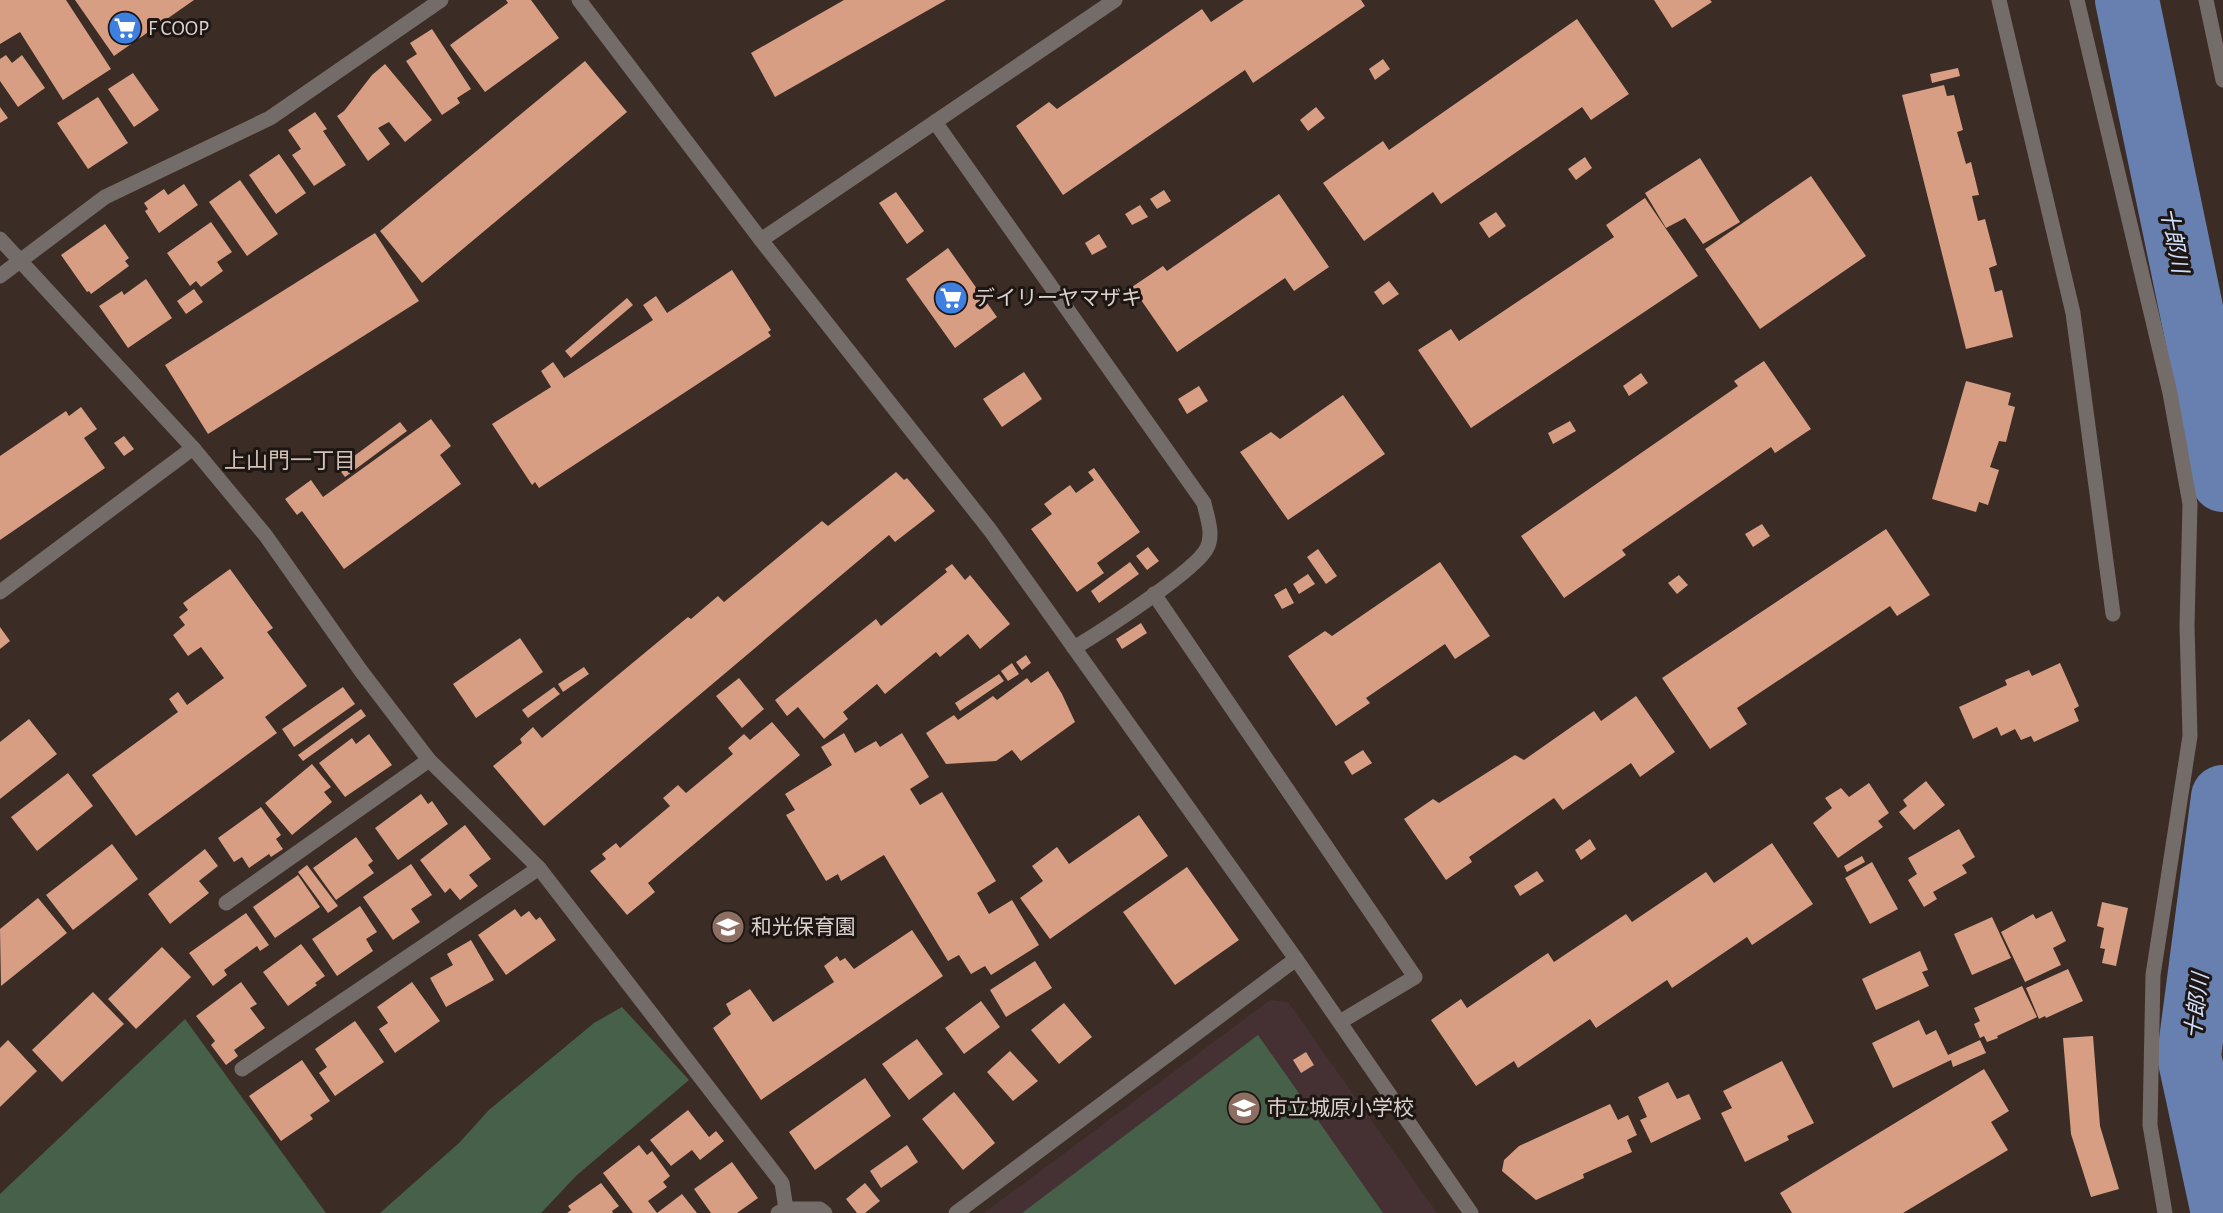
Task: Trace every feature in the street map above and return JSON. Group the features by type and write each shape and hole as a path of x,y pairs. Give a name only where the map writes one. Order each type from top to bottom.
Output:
{"street":[{"path":"0,276 22,262 105,197 270,118 441,0"},
{"path":"579,0 761,240 990,530 1296,959 1471,1213"},
{"path":"761,240 1115,0"},
{"path":"1999,0 2073,313 2113,614"},
{"path":"2077,0 2170,393 2190,504 2187,626 2190,736 2153,975 2150,1125 2165,1213"},
{"path":"2206,0 2223,80"},
{"path":"935,122 1204,503 1210,530 1207,549 1187,570 1074,648"},
{"path":"0,239 193,448 266,536 361,671 429,760 539,868 782,1183 782,1211 820,1209 825,1213"},
{"path":"0,592 193,448"},
{"path":"1154,594 1415,977 1340,1022"},
{"path":"226,903 429,760"},
{"path":"242,1069 539,868"},
{"path":"956,1213 1296,959"}],"shaded area":[{"name":"市立城原小学校","path":"1270,1000 1288,1002 1437,1213 984,1213"}],"green space":[{"path":"622,1007 689,1080 577,1175 541,1213 380,1213 459,1143 489,1110 594,1023"},
{"path":"185,1019 326,1213 0,1213 0,1194"},
{"name":"市立城原小学校","path":"1258,1035 1383,1213 1022,1213"}],"building":[{"path":"0,0 66,0 111,69 63,100 20,32 0,44"},
{"name":"F COOP","path":"75,0 194,0 114,56"},
{"path":"506,0 531,0 559,38 485,92 450,45 508,3"},
{"path":"844,0 946,0 775,97 751,53"},
{"path":"1244,0 1361,0 1365,6 1253,83 1245,70 1063,195 1016,126 1049,102 1057,109 1202,9 1211,22"},
{"path":"1654,0 1710,0 1712,2 1672,28"},
{"path":"1577,19 1629,94 1591,120 1582,107 1441,204 1433,192 1364,241 1323,183 1383,141 1389,150"},
{"path":"432,29 471,89 457,98 460,103 442,115 406,61 417,54 410,43"},
{"path":"6,55 12,63 22,55 45,88 18,107 0,81 0,59"},
{"path":"1383,59 1390,69 1375,80 1369,69"},
{"path":"585,61 627,112 422,283 380,231"},
{"path":"385,64 432,120 405,142 389,122 378,128 390,144 368,161 337,116 344,111 372,75"},
{"path":"1958,68 1960,76 1932,83 1930,74"},
{"path":"133,73 159,110 134,127 108,89"},
{"path":"1944,85 1947,96 1954,95 1963,130 1957,132 1966,164 1971,162 1979,195 1972,196 1978,221 1985,219 1997,265 1989,268 1995,292 2002,290 2013,337 1966,349 1902,95"},
{"path":"98,97 128,143 88,169 57,123"},
{"path":"0,107 8,118 0,123"},
{"path":"1316,107 1325,118 1308,131 1300,120"},
{"path":"315,112 327,129 323,131 346,165 314,186 292,155 301,149 288,130"},
{"path":"279,154 306,193 276,214 249,175"},
{"path":"1585,157 1592,168 1576,180 1568,169"},
{"path":"1700,158 1740,222 1703,244 1685,218 1666,228 1645,193"},
{"path":"1811,176 1866,256 1760,329 1705,249"},
{"path":"240,180 278,234 247,256 209,202"},
{"path":"184,184 198,205 159,233 145,211 148,209 144,203 164,189 168,195"},
{"path":"1164,190 1171,201 1157,209 1150,199"},
{"path":"896,192 924,231 907,244 879,203"},
{"path":"1279,194 1329,267 1294,291 1285,278 1177,352 1132,287 1163,266 1167,271"},
{"path":"1645,198 1698,276 1471,428 1418,350 1451,329 1459,341 1614,237 1606,225"},
{"path":"1140,205 1148,217 1132,225 1125,214"},
{"path":"1496,212 1506,226 1489,238 1479,223"},
{"path":"211,222 232,252 217,262 223,271 201,287 196,281 190,286 167,253"},
{"path":"105,224 129,258 125,261 129,266 91,294 87,292 61,255"},
{"path":"375,233 419,301 208,434 165,365"},
{"path":"1099,234 1107,247 1092,255 1085,243"},
{"name":"デイリーヤマザキ","path":"948,248 997,317 955,348 906,279"},
{"path":"732,270 771,330 768,332 771,336 539,488 535,482 532,485 492,424 551,387 541,371 553,362 564,378 653,320 643,305 656,296 667,313"},
{"path":"146,279 172,318 128,348 99,306 122,291 124,295"},
{"path":"1389,281 1399,294 1383,305 1374,292"},
{"path":"194,289 203,302 186,314 177,301"},
{"path":"627,298 633,305 571,358 565,351"},
{"path":"1764,361 1811,429 1775,453 1771,447 1622,550 1626,555 1564,598 1521,536 1738,386 1734,381"},
{"path":"1024,372 1042,399 1002,427 983,399"},
{"path":"1641,373 1648,383 1629,396 1623,386"},
{"path":"1966,381 2011,393 2008,405 2015,407 2006,442 1999,441 1990,467 1999,470 1988,505 1979,502 1976,512 1932,499"},
{"path":"1199,386 1208,401 1187,414 1178,399"},
{"path":"1343,395 1385,454 1288,520 1240,452 1271,432 1280,439"},
{"path":"81,407 97,429 84,438 105,468 0,540 0,456 66,411 69,416"},
{"path":"431,419 451,446 440,455 461,484 344,569 302,511 297,515 285,499 311,480 323,497"},
{"path":"1570,421 1576,431 1553,444 1548,433"},
{"path":"400,422 407,431 345,477 338,468"},
{"path":"124,436 134,449 124,456 114,443"},
{"path":"1094,468 1140,532 1097,563 1104,573 1077,592 1031,529 1052,514 1044,504 1070,485 1076,493 1094,480 1088,472"},
{"path":"896,472 904,480 907,478 935,511 895,542 889,535 544,826 493,766 522,743 520,739 533,727 542,738 688,617 691,619 718,596 724,602 822,521 828,526"},
{"path":"1762,524 1770,536 1753,547 1745,534"},
{"path":"1886,529 1930,595 1897,616 1890,606 1737,708 1747,724 1710,749 1662,678"},
{"path":"1148,547 1159,561 1147,570 1136,556"},
{"path":"1318,549 1337,576 1326,584 1307,557"},
{"path":"1130,562 1139,574 1099,603 1091,591"},
{"path":"1440,562 1490,636 1455,659 1445,644 1366,698 1370,703 1336,726 1288,656 1325,631 1332,636"},
{"path":"952,564 965,580 970,575 1010,624 980,649 968,634 940,657 936,652 885,694 877,684 843,712 848,719 824,739 798,707 787,716 775,700 876,619 881,626 947,572 945,569"},
{"path":"230,569 273,628 267,632 307,686 265,717 277,733 136,836 92,775 178,712 169,699 178,692 187,705 224,678 201,647 188,656 173,635 185,625 179,617 188,610 183,603"},
{"path":"1308,574 1315,584 1299,594 1293,584"},
{"path":"1679,575 1688,585 1677,594 1668,583"},
{"path":"1286,588 1294,603 1282,609 1274,595"},
{"path":"1141,623 1147,633 1122,649 1116,639"},
{"path":"0,627 10,641 0,649"},
{"path":"520,638 543,672 476,718 453,684"},
{"path":"1026,655 1031,663 1022,670 1016,662"},
{"path":"1012,663 1019,674 1008,681 1001,671"},
{"path":"2060,663 2079,706 2074,709 2079,721 2034,742 2031,736 2021,740 2015,729 2001,736 1997,727 1973,739 1959,707 2007,685 2005,680 2029,670 2032,676"},
{"path":"584,667 589,674 563,692 558,684"},
{"path":"1048,671 1075,722 1021,761 1012,750 996,761 946,764 926,733 954,715 958,720 993,696 997,700 1027,678 1031,683"},
{"path":"999,674 1004,681 960,711 955,703"},
{"path":"739,678 764,709 742,728 716,696"},
{"path":"343,687 355,704 294,747 282,729"},
{"path":"554,687 560,694 528,718 522,710"},
{"path":"1636,696 1675,752 1640,777 1631,763 1563,810 1554,798 1469,857 1472,862 1446,880 1404,819 1433,799 1439,803 1515,755 1524,760 1594,711 1601,721"},
{"path":"361,709 366,716 303,761 298,755"},
{"path":"29,719 57,754 0,799 0,742"},
{"path":"772,722 800,755 648,883 655,892 627,915 590,871 606,859 602,854 616,843 620,848 670,806 663,798 678,785 686,793 733,754 728,748 744,734 750,740"},
{"path":"844,733 855,753 876,741 880,747 902,733 929,777 910,789 920,805 942,792 996,881 977,893 989,914 1012,900 1039,945 991,975 985,966 971,974 959,955 948,961 884,855 841,881 838,874 826,881 786,815 795,810 785,794 832,765 821,747"},
{"path":"369,734 392,765 345,797 319,763 352,738 356,744"},
{"path":"1363,750 1372,763 1352,775 1344,762"},
{"path":"312,764 331,787 324,792 332,802 292,835 265,803"},
{"path":"68,773 93,806 37,851 11,817"},
{"path":"1926,781 1945,805 1914,830 1899,812 1907,806 1903,800"},
{"path":"1869,783 1889,813 1878,821 1883,827 1838,858 1813,823 1832,808 1825,798 1841,788 1849,797"},
{"path":"421,794 428,804 432,801 448,824 398,860 375,828"},
{"path":"261,807 281,835 276,839 283,849 271,857 269,854 249,868 242,857 234,862 218,838"},
{"path":"1139,815 1168,856 1050,939 1020,898 1043,881 1032,866 1057,847 1069,864"},
{"path":"465,825 491,859 469,875 478,886 460,900 450,888 445,893 420,860"},
{"path":"1959,829 1975,857 1962,865 1967,873 1933,892 1937,899 1924,907 1908,880 1917,874 1908,858"},
{"path":"356,837 373,861 368,865 374,873 336,900 313,868"},
{"path":"1590,839 1596,849 1581,860 1575,850"},
{"path":"1772,843 1813,904 1752,945 1747,937 1672,988 1667,980 1596,1028 1590,1019 1518,1068 1514,1061 1476,1086 1431,1020 1461,999 1467,1008 1548,953 1554,962 1626,914 1632,922 1706,872 1714,883"},
{"path":"112,844 138,879 73,930 46,895"},
{"path":"205,849 218,866 199,881 209,893 170,924 148,894"},
{"path":"1862,856 1865,862 1847,872 1844,866"},
{"path":"1872,862 1898,909 1870,924 1845,878"},
{"path":"411,864 432,895 411,909 420,922 393,940 363,897"},
{"path":"307,865 338,906 328,913 298,872"},
{"path":"1187,867 1239,940 1175,985 1123,912"},
{"path":"1537,871 1544,881 1520,896 1514,886"},
{"path":"298,875 320,907 275,938 253,907"},
{"path":"38,898 67,933 1,986 0,929"},
{"path":"2102,902 2128,908 2116,966 2102,963 2105,949 2100,948 2104,928 2097,926"},
{"path":"360,906 377,932 366,939 373,951 337,976 312,939"},
{"path":"515,909 521,917 529,911 536,920 540,917 556,940 506,975 478,935"},
{"path":"2052,911 2066,941 2053,948 2061,965 2025,982 2001,932 2033,914 2036,919"},
{"path":"246,913 269,945 260,951 257,946 224,970 227,975 213,986 189,953"},
{"path":"1992,917 2011,958 1972,975 1954,934"},
{"path":"912,930 943,976 761,1100 713,1028 731,1014 726,1004 750,989 773,1022 834,982 824,966 837,956 840,961 845,958 854,969"},
{"path":"471,940 494,980 446,1007 430,978 453,965 447,954"},
{"path":"301,944 325,976 315,983 317,985 288,1006 263,972"},
{"path":"162,947 191,977 136,1029 108,999"},
{"path":"1920,951 1928,970 1922,972 1929,986 1876,1010 1862,979"},
{"path":"1035,961 1052,988 1006,1017 990,990"},
{"path":"2068,969 2083,1001 2039,1019 2026,988"},
{"path":"241,982 257,1004 250,1008 265,1028 234,1050 238,1056 226,1065 211,1045 215,1041 196,1016"},
{"path":"412,982 440,1021 395,1053 379,1029 388,1023 377,1007"},
{"path":"2022,986 2037,1017 1997,1036 1998,1038 1987,1042 1984,1036 1980,1038 1974,1024 1980,1021 1974,1008"},
{"path":"93,992 124,1024 62,1082 32,1050"},
{"path":"981,1001 1000,1027 964,1054 945,1028"},
{"path":"1064,1003 1092,1037 1059,1064 1031,1030"},
{"path":"1919,1020 1926,1035 1936,1030 1948,1055 1980,1040 1986,1053 1953,1067 1951,1060 1893,1088 1872,1043"},
{"path":"355,1021 384,1062 335,1096 319,1073 327,1067 315,1049"},
{"path":"2093,1036 2100,1126 2119,1189 2091,1197 2071,1134 2063,1038"},
{"path":"917,1039 943,1074 909,1100 882,1064"},
{"path":"8,1040 37,1071 0,1107 0,1048"},
{"path":"1010,1051 1038,1081 1013,1101 987,1072"},
{"path":"1306,1052 1314,1065 1301,1073 1293,1060"},
{"path":"302,1060 330,1101 310,1115 313,1119 281,1141 249,1096"},
{"path":"1782,1061 1814,1123 1787,1136 1789,1140 1745,1162 1721,1113 1732,1108 1723,1091"},
{"path":"1984,1069 2009,1111 1991,1122 2008,1150 1903,1213 1792,1213 1780,1193"},
{"path":"865,1078 891,1116 815,1170 789,1132"},
{"path":"1668,1082 1677,1099 1689,1094 1701,1119 1651,1143 1640,1120 1647,1117 1638,1097"},
{"path":"954,1092 995,1143 963,1170 922,1119"},
{"path":"1610,1104 1618,1120 1628,1115 1637,1135 1627,1140 1632,1152 1583,1174 1584,1178 1536,1200 1502,1171 1504,1160 1519,1146"},
{"path":"688,1110 709,1137 716,1131 724,1141 700,1160 692,1150 671,1166 650,1140"},
{"path":"639,1145 647,1155 652,1151 670,1176 663,1182 667,1187 648,1201 657,1213 633,1213 603,1173"},
{"path":"907,1145 918,1162 881,1188 870,1171"},
{"path":"732,1162 758,1198 737,1213 711,1213 694,1189"},
{"path":"601,1183 619,1206 612,1211 613,1213 567,1213 571,1210 568,1206"},
{"path":"865,1183 880,1201 865,1213 857,1213 846,1199"},
{"path":"682,1194 697,1213 657,1213"}],"waterway":[{"name":"十郎川","path":"2127,0 2203,366 2223,480"},
{"name":"十郎川","path":"2223,797 2189,1056 2223,1213"}],"place":[{"name":"F COOP","path":"125,28"},
{"name":"デイリーヤマザキ","path":"951,298"},
{"name":"和光保育園","path":"728,927"},
{"name":"市立城原小学校","path":"1244,1108"}],"district":[{"name":"上山門一丁目","path":"290,460"}]}
